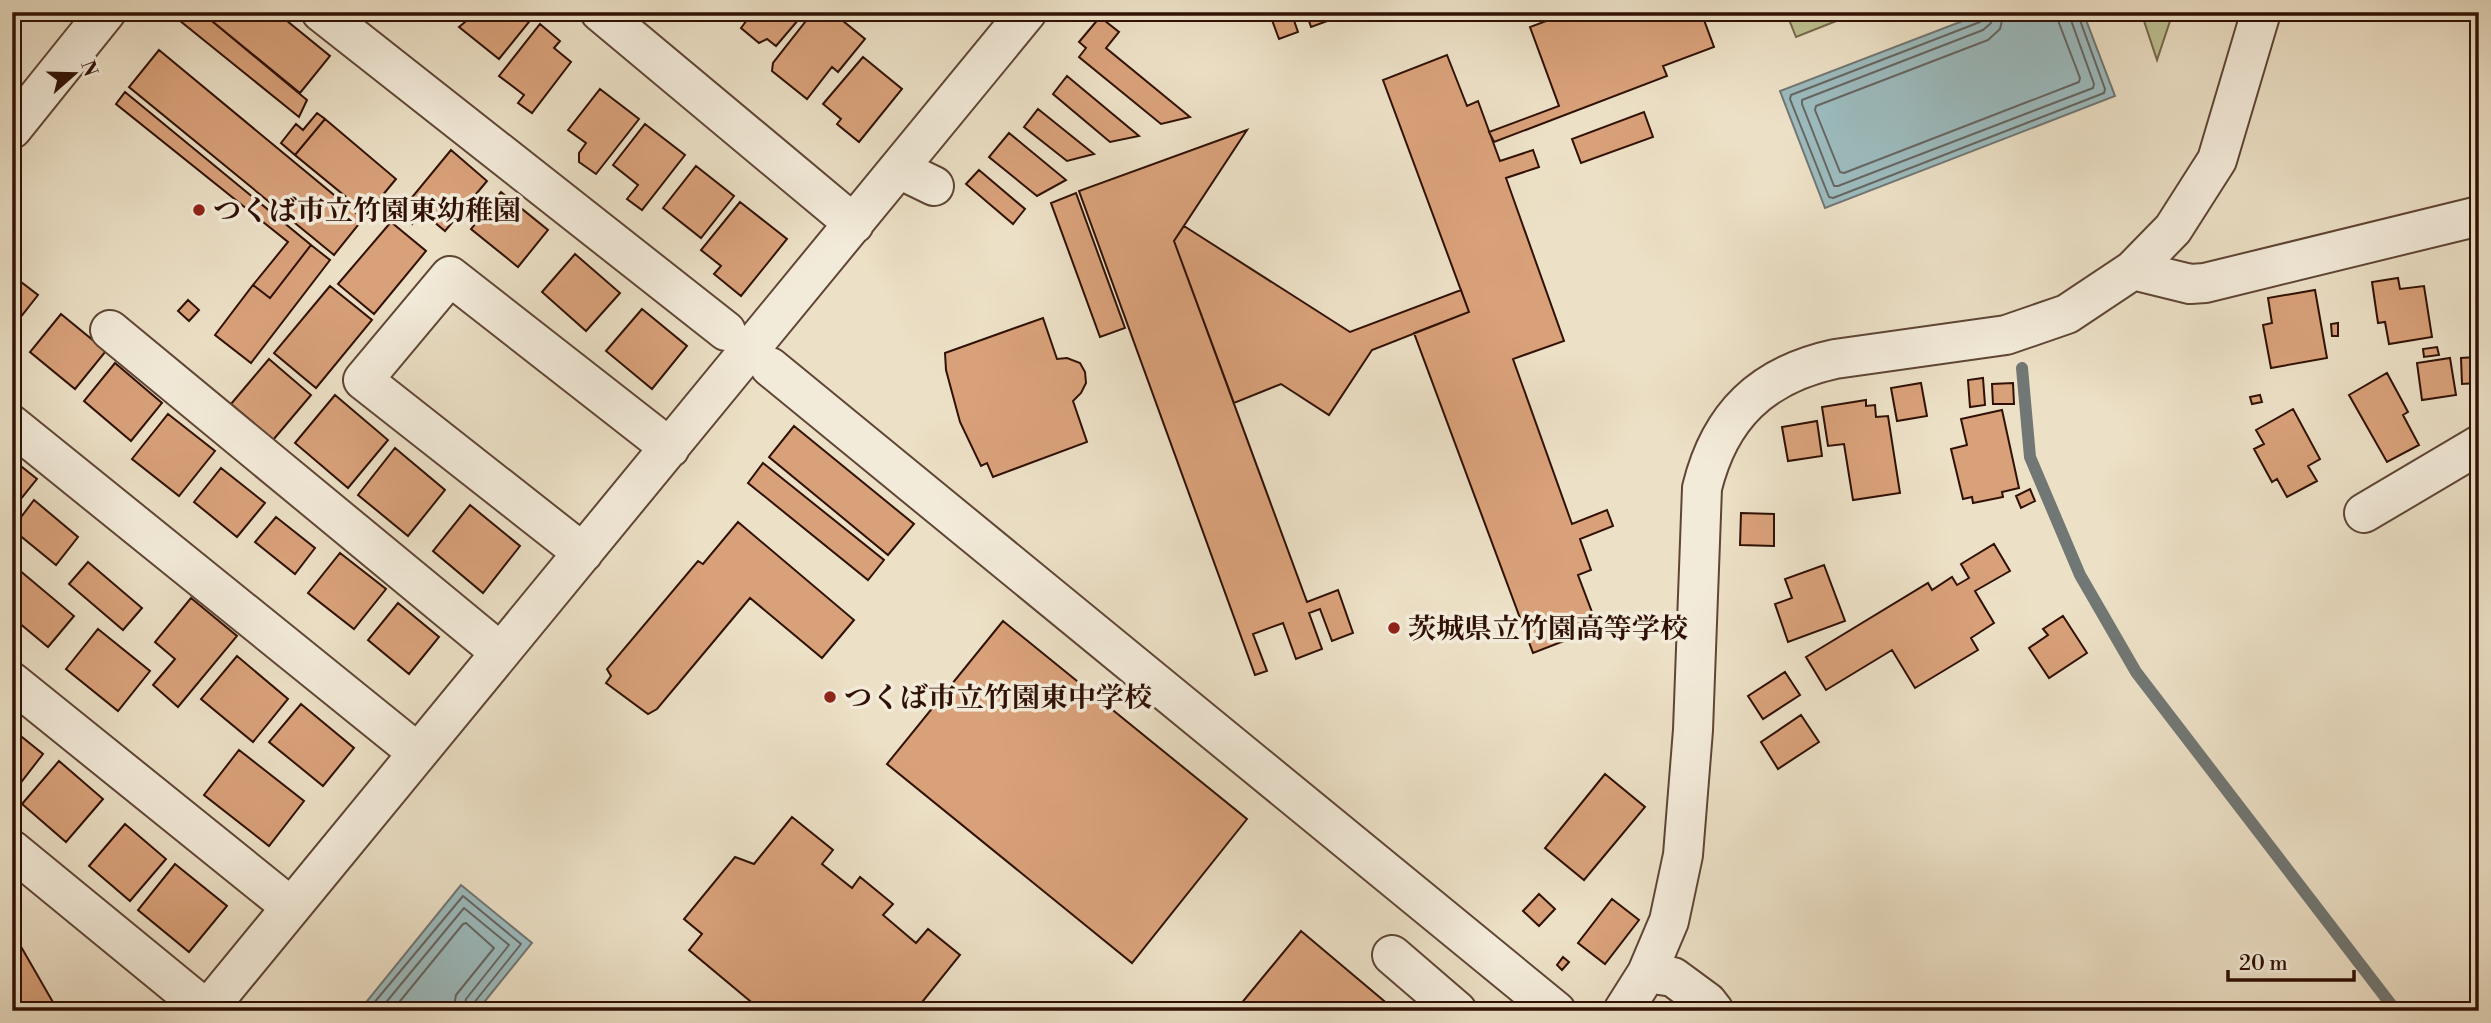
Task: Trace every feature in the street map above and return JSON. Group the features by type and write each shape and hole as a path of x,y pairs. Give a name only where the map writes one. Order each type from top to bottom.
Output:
{"street":[{"path":"12,129 106,12"},
{"path":"321,12 726,331"},
{"path":"600,12 854,224"},
{"path":"12,850 206,1010 1027,12"},
{"path":"1623,1011 1647,973 1670,921 1683,855 1693,730 1702,488 1708,461 1720,437 1748,401 1786,374 1807,365 2006,335 2067,314 2133,270 2173,229 2217,160 2262,12"},
{"path":"899,169 934,186"},
{"path":"2133,270 2190,284 2205,282 2479,216"},
{"path":"583,553 363,380 450,276 670,448"},
{"path":"110,330 500,652"},
{"path":"770,367 1556,1011"},
{"path":"12,425 418,753"},
{"path":"2364,513 2479,445"},
{"path":"12,682 291,907"},
{"path":"1392,955 1457,1011"},
{"path":"1647,973 1673,977 1707,1002 1714,1011"}],"green space":[{"path":"1786,12 1859,12 1796,37"},
{"path":"2141,12 2173,12 2157,60"}],"water":[{"path":"1986,12 2083,12 2115,96 1825,208 1780,91"},
{"path":"461,885 532,943 477,1011 369,1011 363,1006"}],"building":[{"path":"12,12 25,12 12,28"},
{"path":"169,12 201,12 307,100 299,117"},
{"path":"201,12 276,12 330,56 300,93"},
{"path":"453,12 537,12 499,59 459,27 465,22"},
{"path":"738,12 805,12 776,46 767,39 759,43 741,28 747,20"},
{"path":"813,12 832,12 865,39 838,72 832,67 807,99 772,71 773,63"},
{"path":"906,12 929,12 925,17 921,13 915,20"},
{"path":"1269,12 1291,12 1298,32 1279,39"},
{"path":"1306,12 1330,12 1333,19 1311,27"},
{"path":"1570,12 1701,12 1714,47 1663,66 1667,76 1494,142 1489,132 1559,106 1530,27"},
{"path":"1100,17 1119,32 1106,48 1190,117 1161,124 1079,57 1086,48 1079,42"},
{"path":"540,24 560,41 554,48 571,62 532,113 518,103 524,95 499,76"},
{"path":"159,50 363,219 334,255 129,87"},
{"path":"1447,55 1467,106 1478,101 1500,161 1533,150 1539,167 1506,178 1564,341 1513,359 1572,524 1607,510 1613,526 1580,539 1591,570 1578,575 1598,628 1533,653 1414,333 1469,312 1383,80"},
{"path":"863,57 902,89 859,142 837,124 841,119 823,104"},
{"path":"1067,76 1139,136 1110,142 1053,94"},
{"path":"600,89 639,119 596,174 579,162 579,153 586,143 568,130"},
{"path":"125,92 311,245 270,298 253,285 288,242 116,104"},
{"path":"1038,109 1094,154 1067,161 1024,127"},
{"path":"1644,112 1653,137 1581,163 1572,139"},
{"path":"317,113 325,119 295,155 281,143 296,124 303,130"},
{"path":"325,119 396,179 367,214 295,155"},
{"path":"645,124 685,155 642,210 627,199 638,185 613,165"},
{"path":"1247,130 1174,241 1307,602 1338,590 1353,633 1332,641 1320,609 1309,613 1322,649 1296,659 1283,623 1253,634 1267,671 1255,675 1079,191"},
{"path":"1009,133 1066,180 1037,196 989,157"},
{"path":"451,150 487,181 445,231 422,212 412,224 399,213"},
{"path":"696,166 734,196 701,238 663,208"},
{"path":"979,170 1025,209 1013,224 966,184"},
{"path":"501,192 548,230 518,267 471,229"},
{"path":"1076,193 1125,328 1100,337 1051,203"},
{"path":"740,202 787,239 741,296 714,274 721,266 701,250"},
{"path":"391,222 426,251 374,314 338,284"},
{"path":"1184,226 1350,332 1461,290 1469,312 1372,350 1329,415 1281,384 1234,403 1174,241"},
{"path":"311,245 330,260 251,363 215,335 253,285 270,298"},
{"path":"575,254 620,293 586,331 542,292"},
{"path":"12,275 38,295 12,328"},
{"path":"2398,278 2400,289 2424,286 2432,337 2389,344 2385,322 2378,323 2372,282"},
{"path":"330,286 372,320 316,388 274,353"},
{"path":"2315,290 2327,358 2271,368 2263,325 2272,323 2268,298"},
{"path":"188,300 199,310 189,321 178,311"},
{"path":"642,309 687,346 652,389 606,351"},
{"path":"61,314 106,351 75,389 30,352"},
{"path":"1043,318 1057,359 1067,358 1080,363 1085,372 1086,383 1073,401 1087,442 993,477 987,463 981,466 960,422 946,370 945,353"},
{"path":"2338,323 2338,336 2332,336 2331,324"},
{"path":"2437,347 2439,355 2424,357 2423,349"},
{"path":"2476,357 2477,383 2462,384 2461,358"},
{"path":"2450,358 2456,395 2422,400 2417,363"},
{"path":"269,359 311,395 273,440 231,404"},
{"path":"115,363 162,403 131,441 84,401"},
{"path":"2387,373 2408,412 2403,415 2419,445 2387,462 2349,395"},
{"path":"1983,378 1985,405 1970,407 1968,380"},
{"path":"1921,383 1927,416 1897,421 1891,388"},
{"path":"2013,383 2014,404 1993,404 1992,384"},
{"path":"335,395 388,440 348,488 295,443"},
{"path":"2260,395 2262,402 2252,404 2250,397"},
{"path":"1866,400 1866,406 1875,405 1876,417 1888,416 1900,493 1853,500 1844,444 1828,446 1822,407"},
{"path":"2293,409 2320,459 2308,466 2317,481 2287,497 2277,479 2272,482 2254,449 2264,444 2256,430"},
{"path":"2002,410 2019,488 2002,492 2003,497 1973,503 1972,497 1963,499 1951,449 1967,445 1961,419"},
{"path":"168,414 215,451 179,496 132,459"},
{"path":"1817,421 1822,456 1788,461 1782,427"},
{"path":"794,426 914,524 888,555 769,457"},
{"path":"395,448 445,490 408,536 358,495"},
{"path":"12,459 37,479 12,510"},
{"path":"763,463 884,560 868,580 748,483"},
{"path":"221,468 265,503 237,537 194,502"},
{"path":"2030,489 2035,501 2021,508 2016,496"},
{"path":"34,500 78,537 56,565 12,529"},
{"path":"470,505 520,546 483,593 433,551"},
{"path":"1741,513 1774,514 1774,546 1740,545"},
{"path":"276,517 315,548 295,574 255,542"},
{"path":"738,522 854,620 822,658 750,598 657,709 648,714 606,683 611,676 607,669 698,561 703,564"},
{"path":"1994,544 2010,571 1975,591 1994,623 1971,638 1978,650 1915,688 1892,650 1826,690 1806,657 1928,583 1932,590 1952,577 1957,585 1969,578 1961,564"},
{"path":"340,553 386,589 354,629 308,593"},
{"path":"88,562 142,608 123,630 69,584"},
{"path":"12,564 74,616 48,647 12,617"},
{"path":"1824,565 1845,621 1788,642 1775,604 1792,598 1785,579"},
{"path":"191,598 237,636 178,707 153,685 175,659 155,642"},
{"path":"398,603 439,637 409,674 368,640"},
{"path":"2063,616 2087,653 2049,678 2029,648 2048,635 2043,629"},
{"path":"1003,621 1247,819 1132,963 887,764"},
{"path":"98,629 150,671 118,711 66,669"},
{"path":"237,656 288,699 253,742 201,699"},
{"path":"1785,672 1800,695 1763,719 1748,696"},
{"path":"301,704 354,748 323,786 269,742"},
{"path":"1801,715 1819,742 1778,769 1761,742"},
{"path":"12,729 43,754 12,794"},
{"path":"239,750 304,801 269,846 204,795"},
{"path":"59,761 103,799 66,842 22,804"},
{"path":"1605,774 1645,807 1584,880 1545,848"},
{"path":"792,817 833,850 822,864 852,888 860,877 893,904 883,915 916,943 928,929 960,955 915,1011 762,1011 689,950 702,934 684,919 735,857 754,864"},
{"path":"125,824 166,859 130,901 89,866"},
{"path":"175,864 227,906 189,952 138,910"},
{"path":"1539,894 1555,909 1539,926 1523,911"},
{"path":"1612,899 1639,920 1605,964 1578,943"},
{"path":"12,931 58,1011 12,1011"},
{"path":"1301,931 1396,1011 1235,1011"},
{"path":"1563,957 1569,962 1562,970 1557,965"}],"waterway":[{"path":"2022,368 2030,457 2080,575 2136,672 2396,1011"}],"place":[{"name":"つくば市立竹園東幼稚園","path":"199,210"},
{"name":"茨城県立竹園高等学校","path":"1394,628"},
{"name":"つくば市立竹園東中学校","path":"830,697"}]}
